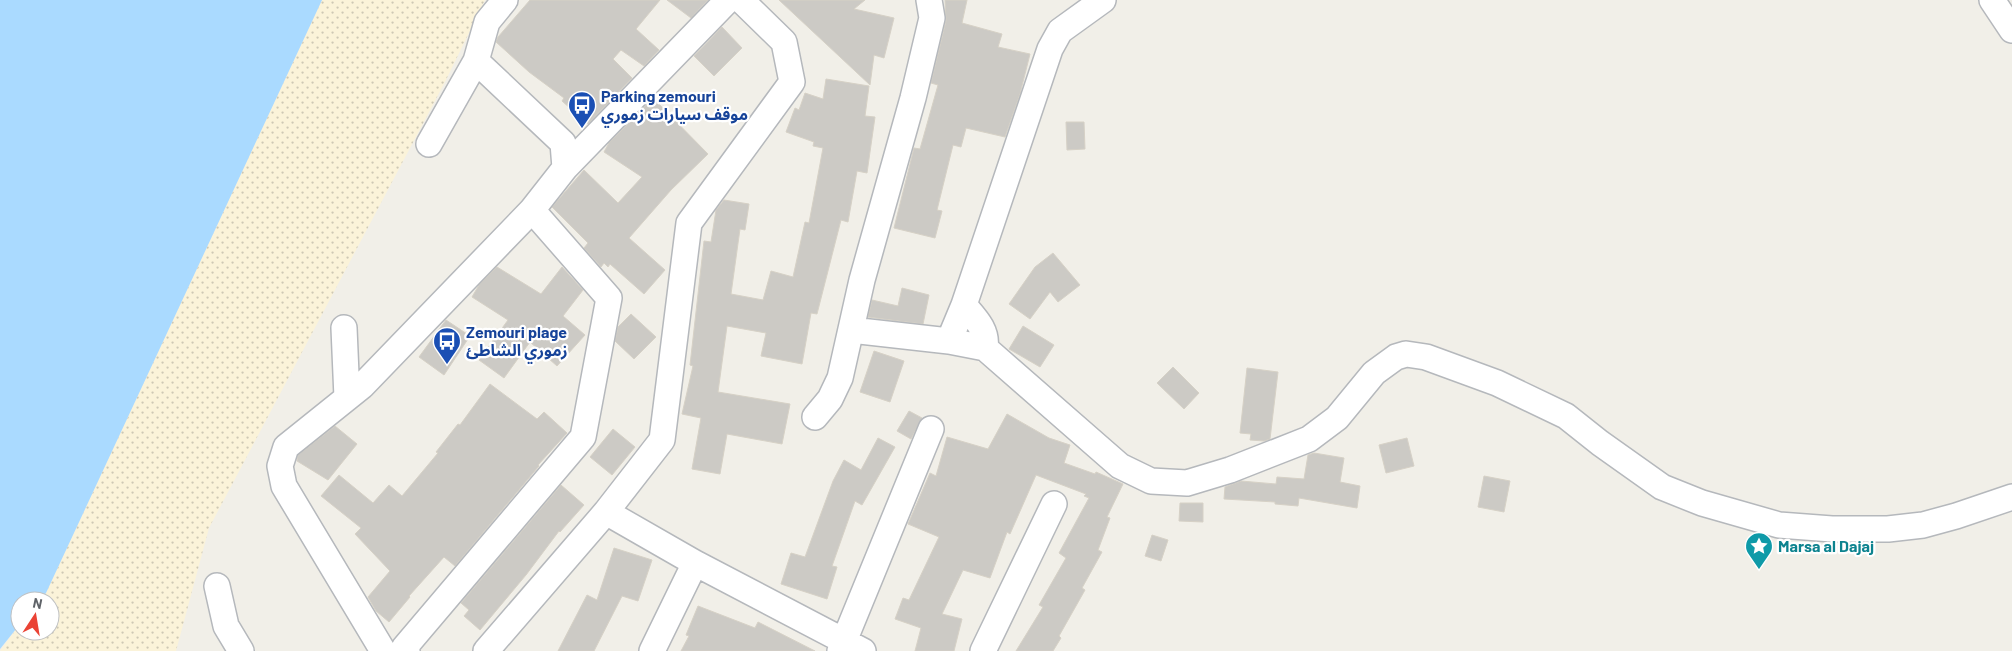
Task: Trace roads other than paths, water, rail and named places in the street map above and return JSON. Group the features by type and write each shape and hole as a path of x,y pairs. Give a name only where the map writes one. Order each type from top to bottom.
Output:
{"street":[{"path":"429,144 476,61 487,22 505,0"},
{"path":"532,210 609,298 583,437 395,650 284,486 280,466 286,447 362,386 532,210 564,168 728,0"},
{"path":"486,651 606,512 662,440 689,223 792,82 784,42 741,0"},
{"path":"815,417 830,399 840,378 862,280 916,89 932,18 928,0"},
{"path":"949,341 964,305 1050,49 1060,31 1103,0"},
{"path":"1992,0 2012,30"},
{"path":"476,61 562,143 564,168"},
{"path":"964,305 980,323 987,339 985,348"},
{"path":"344,328 347,398"},
{"path":"851,330 949,341 985,348 1120,466 1151,481 1187,483 1230,470 1309,439 1337,418 1374,374 1391,360 1406,354 1426,357 1497,383 1566,416 1662,487 1702,504 1779,525 1832,529 1888,529 1923,525 2012,497"},
{"path":"606,512 849,648 930,429"},
{"path":"983,651 1054,504"},
{"path":"652,651 695,563"},
{"path":"217,586 226,626 241,651"}],"water":[{"path":"0,0 322,0 47,591 10,591 10,636 0,649"}],"place":[{"name":"Parking zemouri موقف سيارات زموري","path":"582,129"},
{"name":"Zemouri plage زموري الشاطئ","path":"447,365"},
{"name":"Marsa al Dajaj","path":"1759,570"}]}
